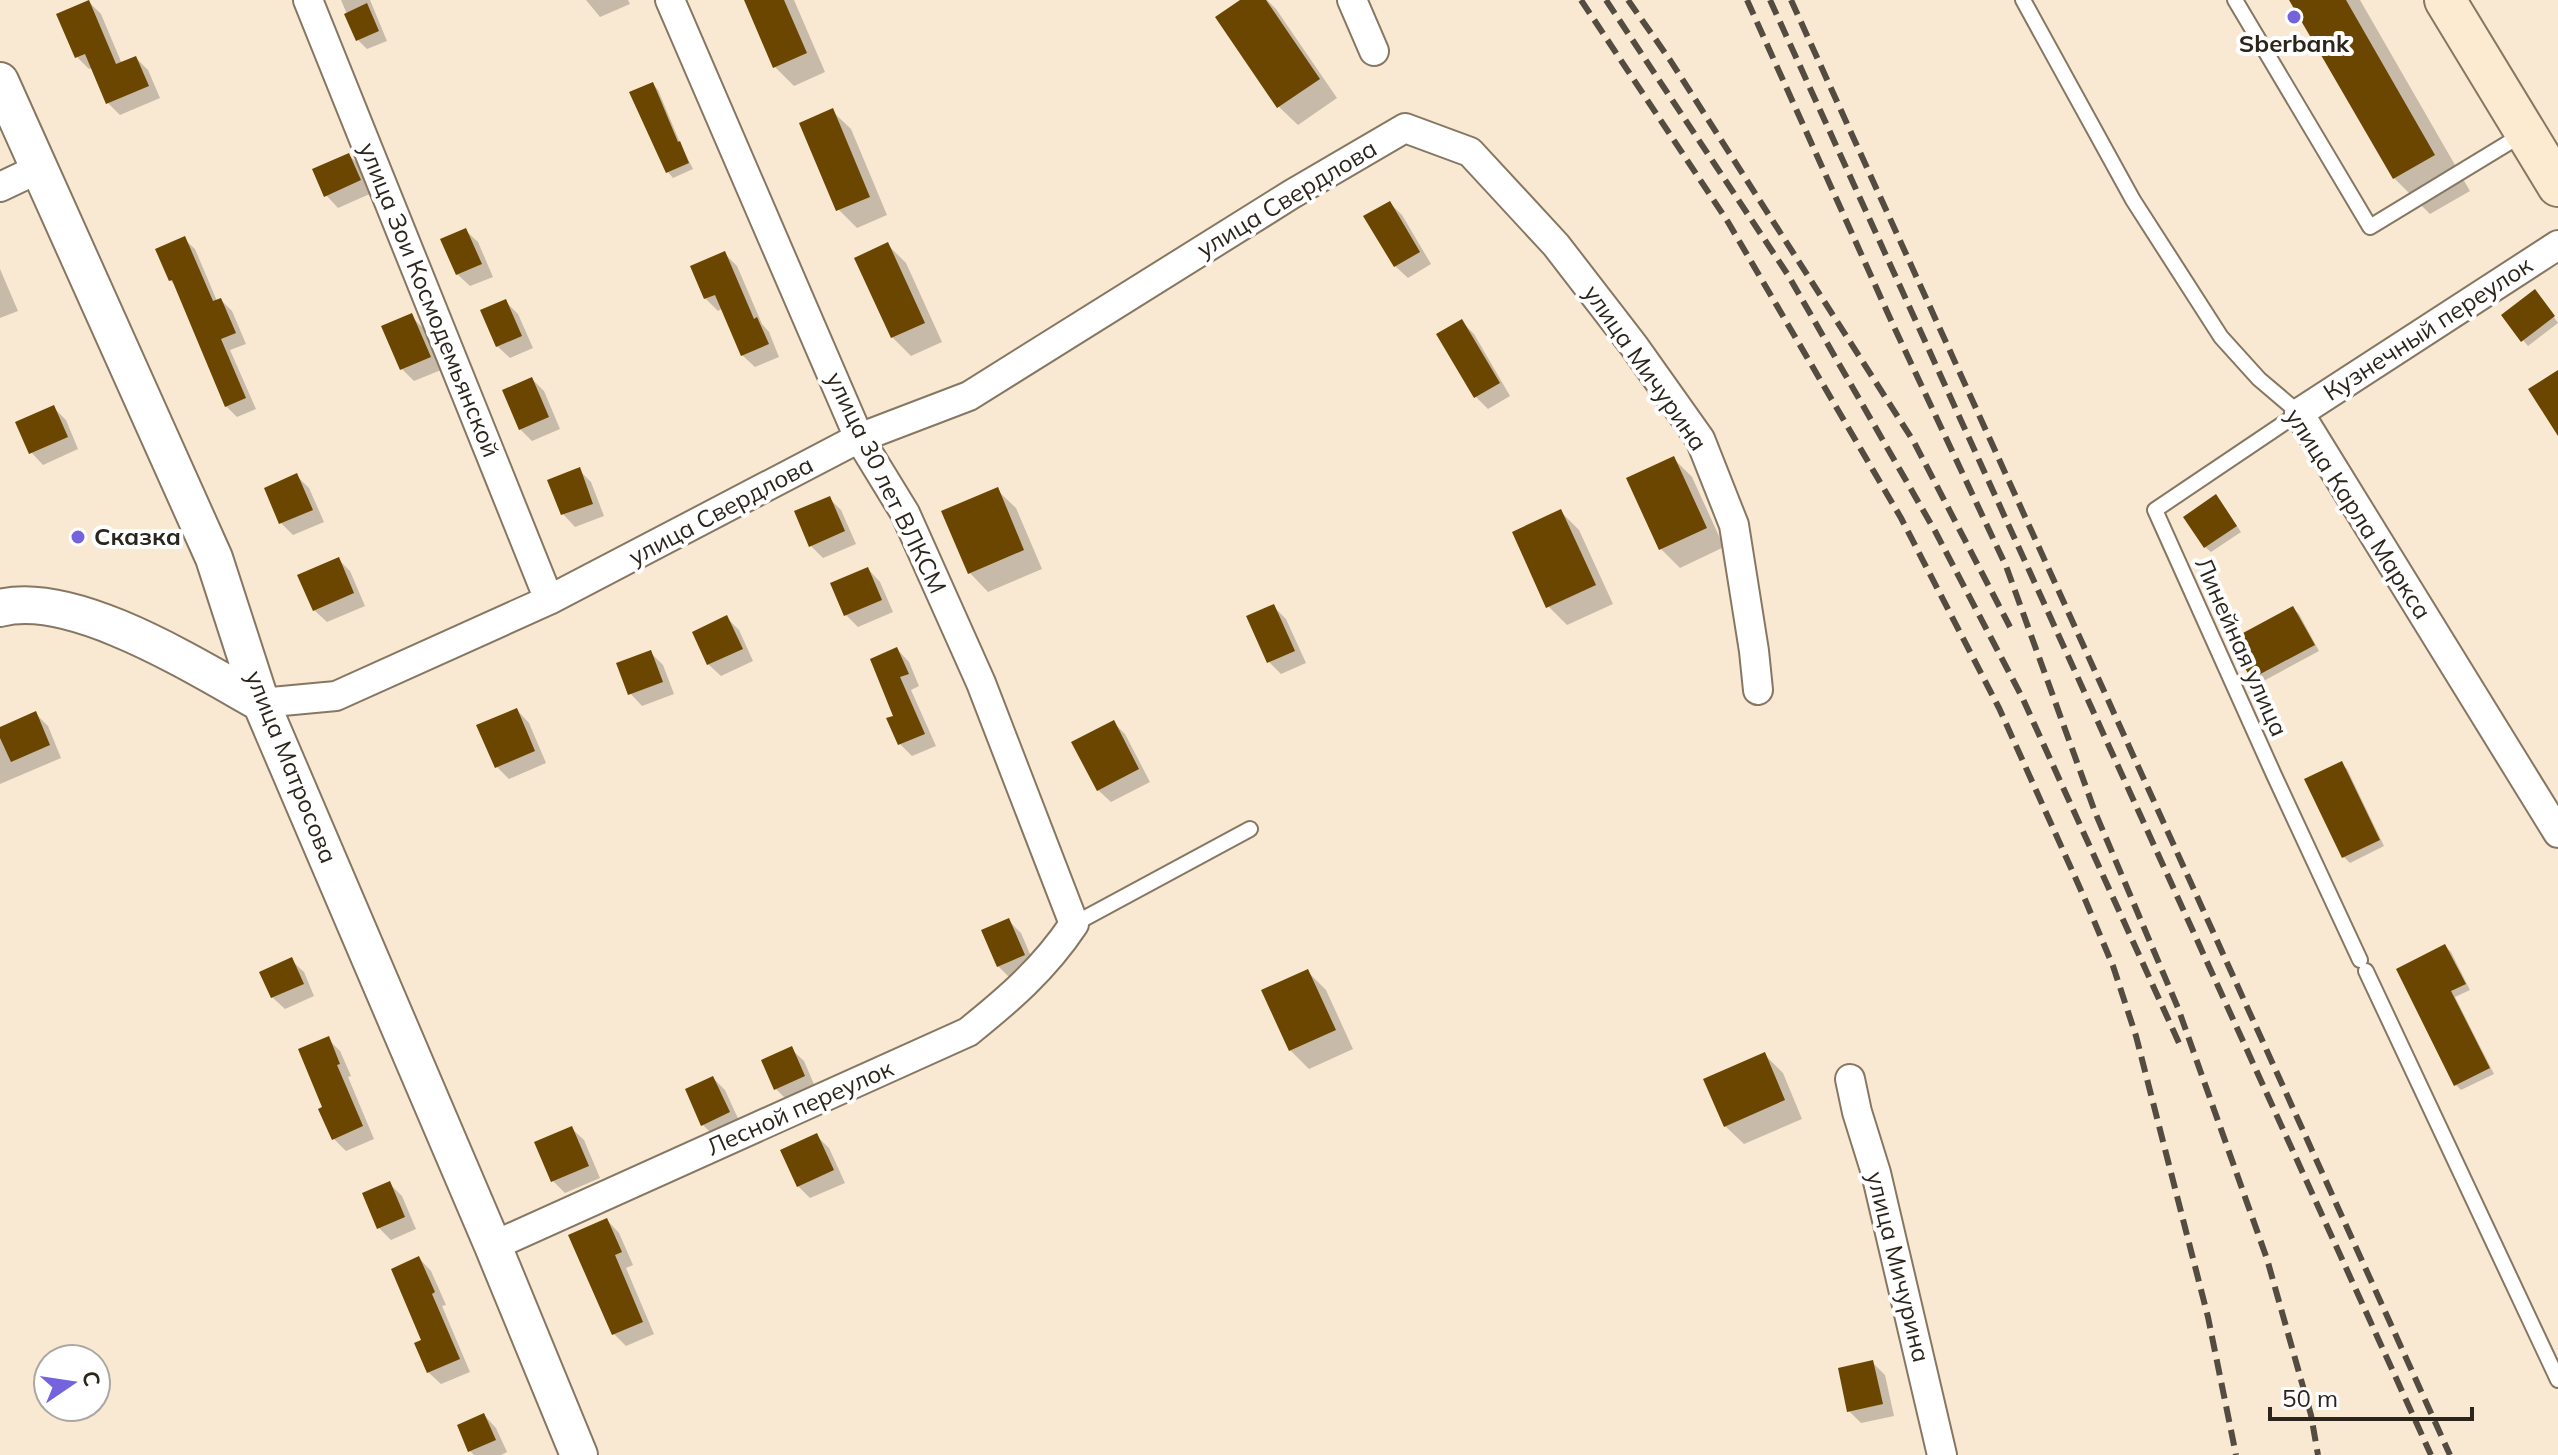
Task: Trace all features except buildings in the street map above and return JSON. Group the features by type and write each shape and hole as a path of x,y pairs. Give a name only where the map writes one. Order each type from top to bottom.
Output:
{"main road":[{"path":"2445,0 2558,186"}],"street":[{"name":"улица Зои Космодемьянской","path":"308,0 549,600"},
{"name":"улица 30 лет ВЛКСМ","path":"670,0 859,438 905,513 981,683 1074,924"},
{"path":"1352,0 1374,51"},
{"name":"улица Матросова","path":"0,81 214,558 261,703 579,1455"},
{"name":"улица Свердлова","path":"261,703 336,696 549,600 859,438 969,396 1292,194 1405,128"},
{"name":"улица Мичурина","path":"1405,128 1470,152 1556,245 1634,346 1700,439 1734,525 1758,690"},
{"path":"0,187 38,169"},
{"name":"Кузнечный переулок","path":"2299,413 2558,245"},
{"name":"улица Карла Маркса","path":"2299,413 2558,833"},
{"path":"0,608 51,607 94,619 151,641 261,703"},
{"name":"Лесной переулок","path":"493,1246 968,1032 1021,989 1056,951 1074,924"},
{"name":"улица Мичурина","path":"1850,1079 1876,1173 1942,1455"}],"lane":[{"name":"улица Карла Маркса","path":"2023,0 2133,200 2221,337 2259,379 2299,413"},
{"path":"2235,0 2370,227 2526,132"},
{"name":"Линейная улица","path":"2299,413 2155,510 2274,775 2558,1380"},
{"path":"1074,924 1250,829"}],"railway":[{"path":"1581,0 1728,222 1901,518 1999,708 2113,966 2136,1036 2208,1317 2236,1455"},
{"path":"1606,0 1788,275 1935,531 2022,697 2179,1043"},
{"path":"1628,0 1670,60 1914,442 2010,627"},
{"path":"1747,0 2006,566 2095,812 2178,1008 2267,1259 2311,1415 2318,1455"},
{"path":"1770,0 2431,1455"},
{"path":"1791,0 2450,1455"}],"place":[{"name":"Sberbank","path":"2294,17"},
{"name":"Сказка","path":"78,537"}]}
